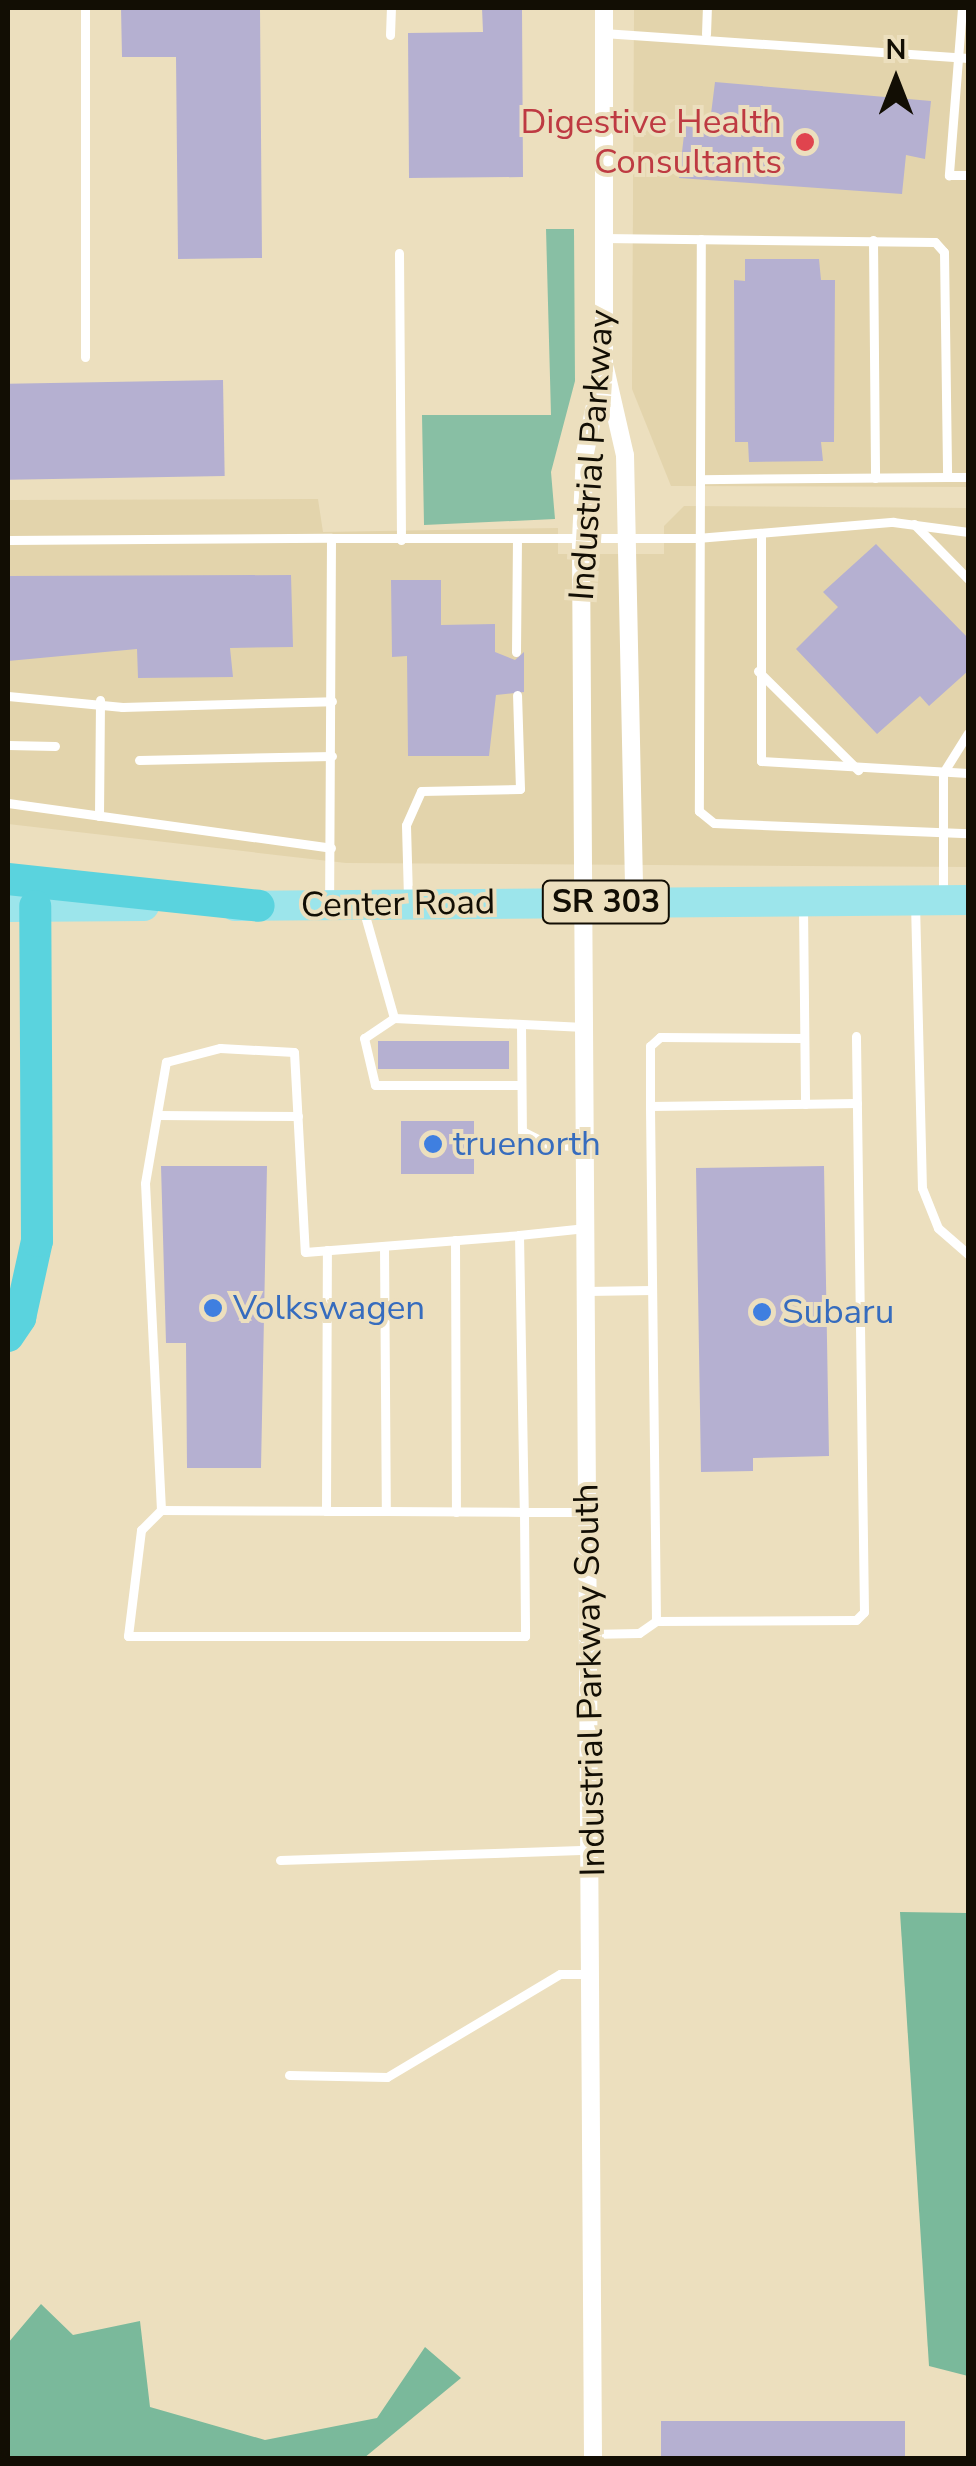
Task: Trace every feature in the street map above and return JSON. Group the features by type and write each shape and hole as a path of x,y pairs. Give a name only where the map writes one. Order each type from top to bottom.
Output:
{"highway":[{"path":"8,880 259,906"},
{"path":"8,1336 20,1318 37,1241 21,906"}],"main road":[{"name":"Center Road","path":"21,906 942,900"}],"street":[{"name":"Industrial Parkway","path":"583,902 580,541 585,453 604,363 604,8"},
{"path":"604,363 625,455 634,902"},
{"name":"Industrial Parkway South","path":"583,902 593,2458"}],"lane":[{"path":"85,8 85,357"},
{"path":"390,35 391,8"},
{"path":"706,34 707,8"},
{"path":"962,8 964,58 949,175 968,175"},
{"path":"603,33 706,34 964,58"},
{"path":"603,238 935,242 944,252 946,477"},
{"path":"701,240 698,811 714,824 968,833"},
{"path":"873,240 875,478"},
{"path":"399,253 401,540"},
{"path":"700,480 968,477"},
{"path":"8,540 580,541 762,535 913,523 968,532"},
{"path":"913,523 968,579"},
{"path":"762,535 758,671 762,761 858,770 968,773"},
{"path":"328,905 331,538"},
{"path":"516,541 516,652"},
{"path":"758,671 858,770"},
{"path":"408,904 406,824 421,791 520,789 516,695"},
{"path":"8,696 332,701"},
{"path":"99,816 100,700"},
{"path":"968,733 943,773 942,900 922,1188 938,1228 968,1255"},
{"path":"8,745 55,746"},
{"path":"139,760 332,756"},
{"path":"8,803 330,848"},
{"path":"803,901 805,1104"},
{"path":"361,904 394,1018"},
{"path":"520,1085 375,1085 364,1038 394,1018 584,1027"},
{"path":"521,1025 522,1131 549,1145 585,1146"},
{"path":"589,1634 639,1633 656,1621 856,1620 864,1612 856,1036"},
{"path":"656,1621 650,1046 660,1037 804,1038"},
{"path":"519,1235 525,1636 128,1636 141,1530 160,1510 145,1183 166,1062 220,1048 294,1052 305,1252 586,1228"},
{"path":"650,1106 857,1103"},
{"path":"157,1115 298,1116"},
{"path":"455,1240 456,1512"},
{"path":"384,1246 386,1511"},
{"path":"326,1511 327,1250"},
{"path":"586,1291 652,1290"},
{"path":"160,1510 588,1512"},
{"path":"280,1860 591,1850"},
{"path":"290,2075 386,2077 560,1974 592,1974"}],"shaded area":[{"path":"634,8 968,8 968,487 671,486 632,389"},
{"path":"318,499 323,532 558,528 558,554 664,554 664,526 684,506 968,508 968,867 346,863 8,824 8,500"}],"green space":[{"path":"546,229 574,229 575,381 551,472 555,519 424,525 422,415 551,415"},
{"path":"900,1912 968,1913 968,2376 929,2366"},
{"path":"41,2304 73,2335 140,2321 150,2407 265,2440 377,2418 425,2347 461,2378 364,2458 8,2458 8,2343"}],"building":[{"path":"121,8 260,8 262,258 178,259 176,57 122,57"},
{"path":"482,8 522,8 523,177 409,178 408,33 483,32"},
{"name":"Digestive Health Consultants","path":"715,82 931,101 925,159 906,155 902,194 679,178 685,126 709,130"},
{"path":"745,259 819,259 821,280 835,280 834,442 821,442 823,461 749,462 748,442 735,442 734,280 745,281"},
{"path":"223,380 225,476 10,480 8,384"},
{"path":"876,544 968,638 968,671 929,706 920,696 877,734 796,649 838,607 823,592"},
{"path":"291,575 293,647 230,648 233,677 138,678 137,649 8,661 8,576"},
{"path":"391,580 441,580 441,625 495,624 495,652 515,660 524,652 524,692 496,695 489,756 408,756 407,656 392,657"},
{"path":"378,1041 509,1041 509,1069 378,1069"},
{"path":"401,1121 474,1121 474,1174 401,1174"},
{"name":"Volkswagen","path":"161,1166 267,1166 261,1468 187,1468 186,1343 166,1343"},
{"name":"Subaru","path":"824,1166 829,1456 753,1458 753,1471 701,1472 696,1168"},
{"path":"661,2421 905,2421 905,2458 661,2458"}],"place":[{"name":"Digestive Health Consultants","path":"805,142"},
{"name":"truenorth","path":"433,1144"},
{"name":"Volkswagen","path":"213,1308"},
{"name":"Subaru","path":"762,1312"}]}
